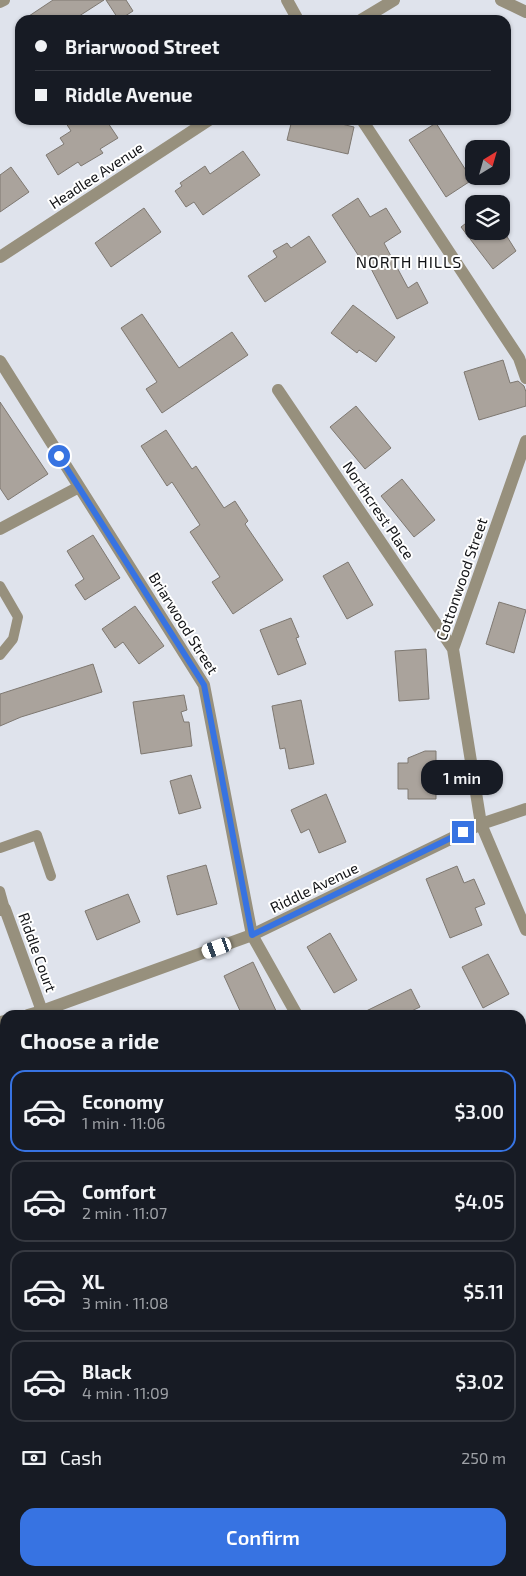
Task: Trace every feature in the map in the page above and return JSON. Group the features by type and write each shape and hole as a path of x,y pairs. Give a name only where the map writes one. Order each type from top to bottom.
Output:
{"street":[{"path":"0,2 4,0"},
{"path":"286,0 295,15"},
{"path":"370,15 394,0"},
{"path":"501,0 526,12"},
{"name":"Headlee Avenue","path":"0,257 201,125"},
{"path":"365,125 519,358 526,378"},
{"name":"Briarwood Street","path":"0,361 204,685 252,935 295,1010"},
{"name":"Northcrest Place","path":"278,390 452,649"},
{"name":"Cottonwood Street","path":"526,441 452,649 481,824 526,930"},
{"path":"0,529 79,487"},
{"name":"Riddle Avenue","path":"47,1010 252,935 481,824 526,809"},
{"name":"Riddle Court","path":"3,910 41,1010"}],"lane":[{"path":"0,586 18,617 13,639 0,655"},
{"path":"0,848 36,835 51,876"},
{"path":"0,891 3,910"}],"building":[{"path":"53,0 104,0 81,15 30,15"},
{"path":"106,0 126,0 133,11 127,15 116,15"},
{"path":"67,125 109,125 118,138 100,149 103,153 81,166 78,162 58,175 46,155 64,144 60,138 71,131"},
{"path":"291,125 346,125 354,127 348,154 287,140"},
{"path":"433,125 437,125 465,169 465,185 446,197 409,140"},
{"path":"243,151 260,175 203,215 194,202 186,207 175,191 182,186 180,183 205,166 210,174"},
{"path":"11,167 29,192 0,212 0,175"},
{"path":"358,198 370,217 386,208 401,232 384,243 408,288 417,282 428,303 397,319 364,255 360,258 332,215"},
{"path":"144,208 161,232 111,267 95,243"},
{"path":"465,224 465,232 461,227"},
{"path":"309,236 326,262 265,302 248,276 277,257 273,251 287,243 291,248"},
{"path":"471,240 509,240 516,251 493,269"},
{"path":"353,305 395,337 376,362 359,350 357,353 331,333"},
{"path":"142,314 179,368 232,332 248,355 162,413 146,389 157,382 121,328"},
{"path":"503,360 510,383 518,381 524,386 526,406 479,420 464,372"},
{"path":"0,402 48,474 8,500 0,488"},
{"path":"356,406 391,448 365,469 330,427"},
{"path":"166,430 192,469 196,466 224,508 235,501 248,521 245,524 283,580 233,614 212,582 220,577 190,532 200,525 172,482 167,486 141,446"},
{"path":"402,479 435,520 414,537 381,496"},
{"path":"93,535 120,578 85,600 75,585 84,579 67,551"},
{"path":"348,562 373,605 347,619 323,576"},
{"path":"499,602 526,610 514,653 486,644"},
{"path":"135,606 164,646 139,664 123,642 115,648 102,629"},
{"path":"291,618 299,637 296,638 306,664 278,675 260,630"},
{"path":"426,649 429,699 399,701 395,651"},
{"path":"93,664 102,692 21,717 0,726 0,694"},
{"path":"184,695 187,710 181,712 184,722 189,722 192,746 141,754 133,702"},
{"path":"301,700 314,764 289,769 285,748 280,749 272,706"},
{"path":"425,751 436,751 436,799 408,799 408,789 398,789 398,763 408,763 408,758"},
{"path":"191,775 201,808 179,814 170,781"},
{"path":"326,794 346,842 319,853 309,829 301,833 291,810"},
{"path":"206,865 217,904 177,915 167,876"},
{"path":"457,866 464,883 474,879 485,904 475,908 482,925 450,938 426,879"},
{"path":"128,894 140,922 97,940 85,911"},
{"path":"330,933 357,980 334,993 307,947"},
{"path":"488,954 509,994 483,1008 462,967"},
{"path":"253,962 276,1010 240,1010 224,976"},
{"path":"411,989 420,1007 414,1010 368,1010"}],"district":[{"name":"NORTH HILLS","path":"409,261"}],"route":[{"path":"59,456 204,685 252,935 463,832"}]}
